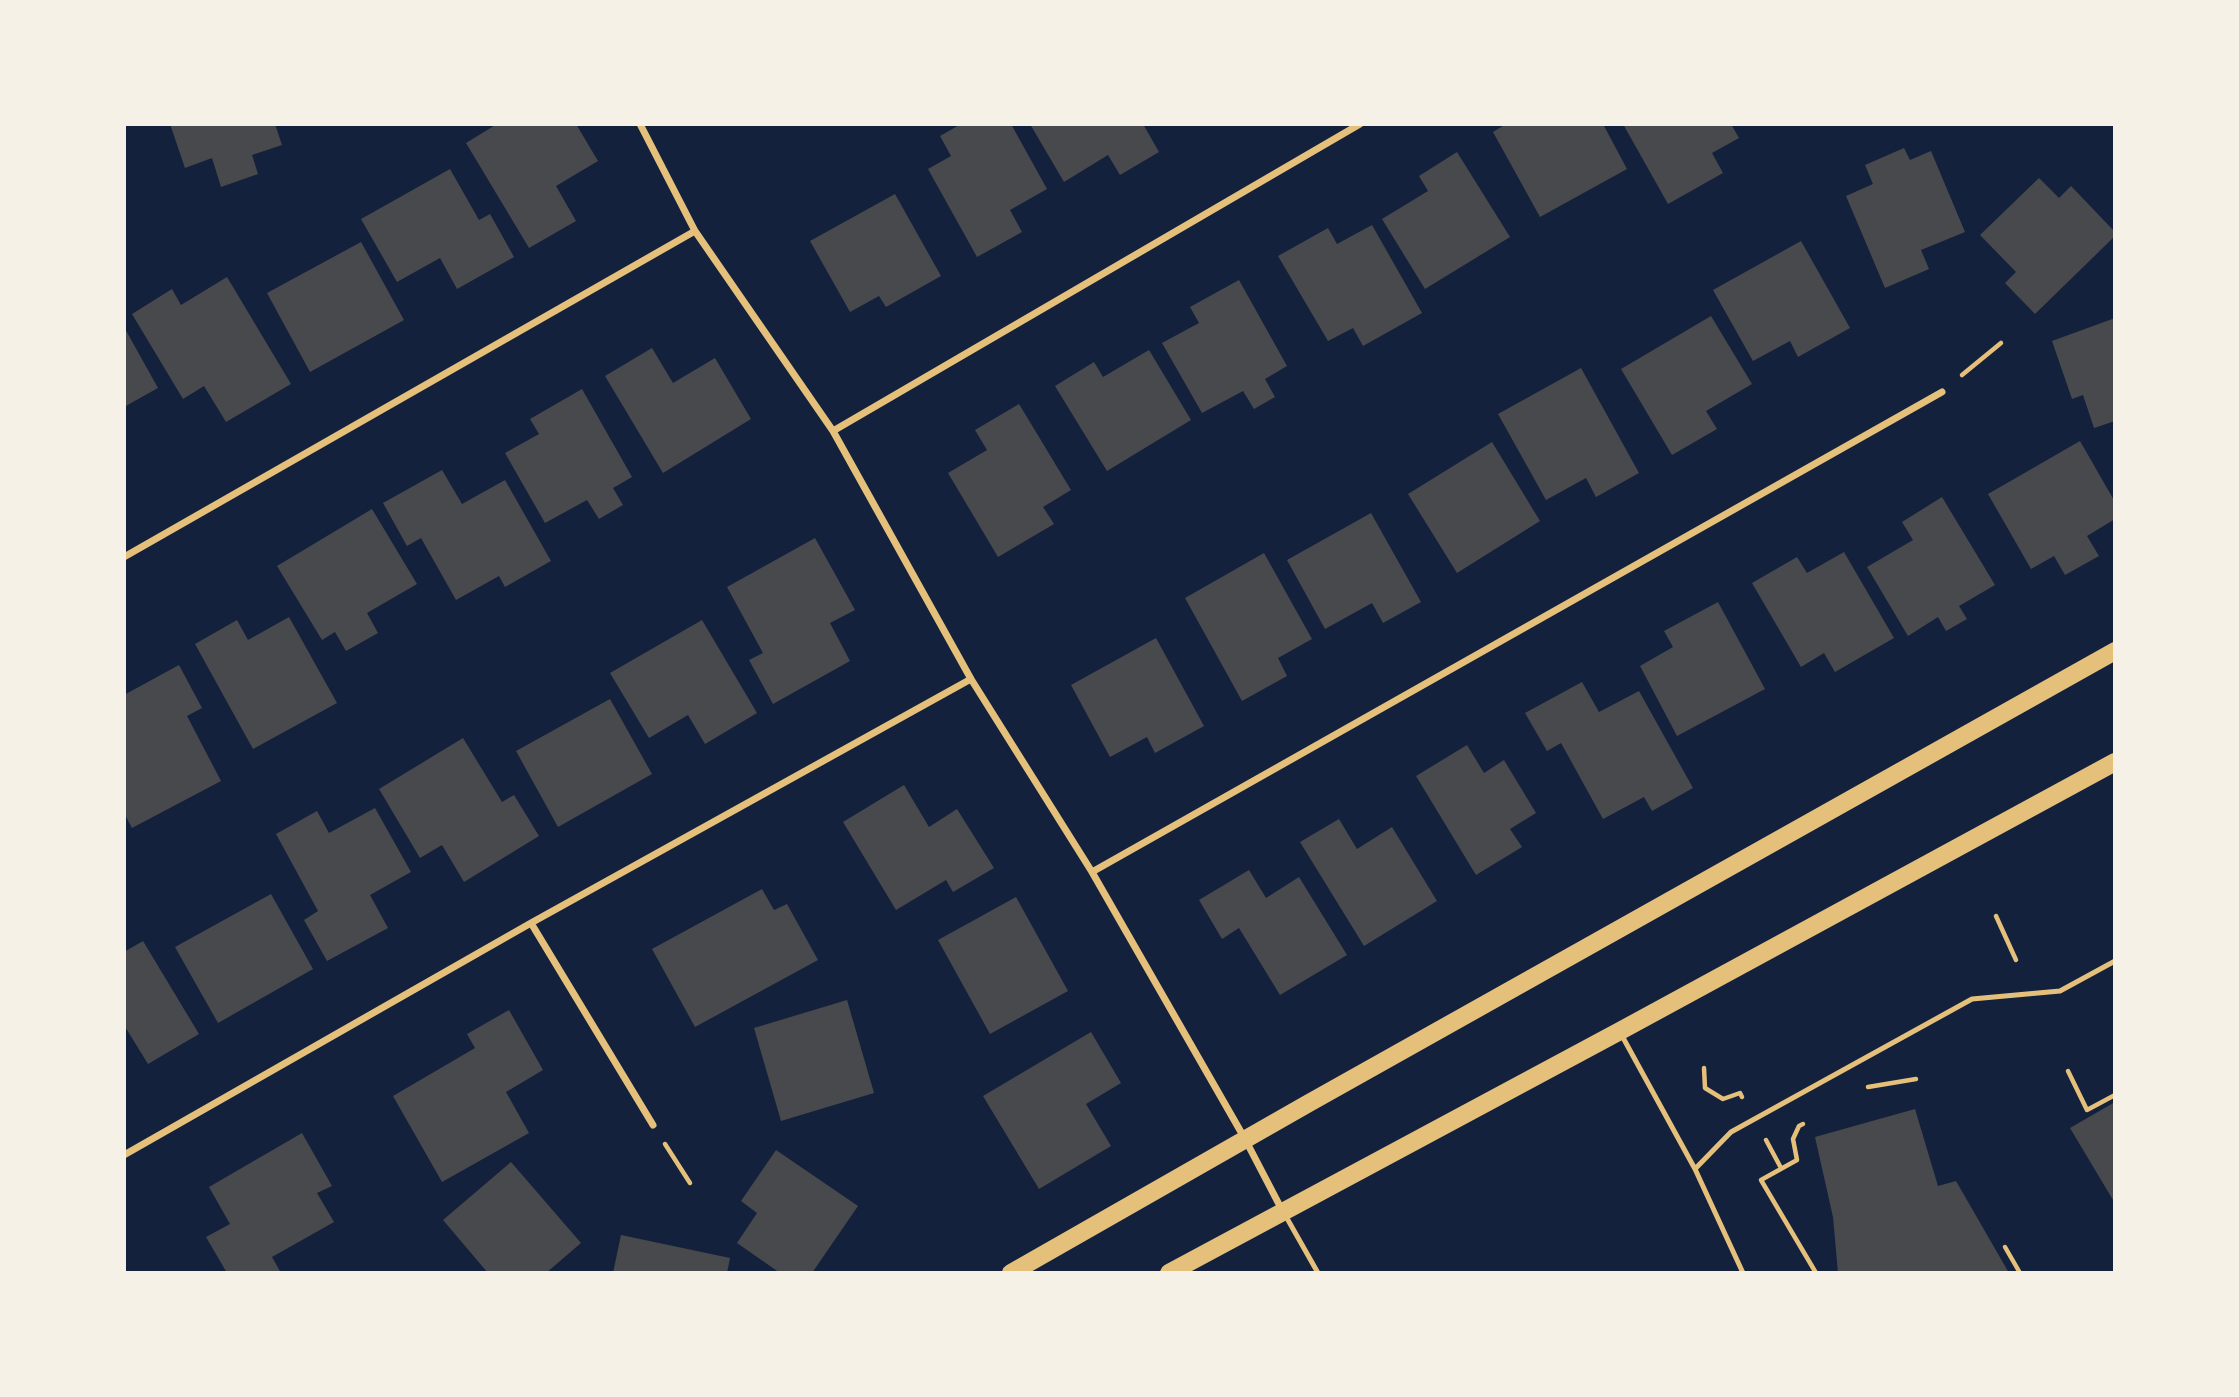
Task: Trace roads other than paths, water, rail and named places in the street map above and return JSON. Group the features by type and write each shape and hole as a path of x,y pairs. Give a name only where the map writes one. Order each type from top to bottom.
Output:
{"main road":[{"path":"1011,1273 2115,651"},
{"path":"1169,1273 2115,762"}],"street":[{"path":"640,124 695,231 833,431 971,679 1092,872 1245,1139 1282,1211"},
{"path":"833,431 1360,124"},
{"path":"124,557 695,231"},
{"path":"1092,872 1942,392"},
{"path":"124,1154 531,923 971,679"},
{"path":"531,923 653,1125"}],"lane":[{"path":"1695,1169 1731,1132 1972,999 2060,991 2115,961"},
{"path":"1620,1031 1695,1169 1743,1273"},
{"path":"1282,1211 1318,1273"}]}
